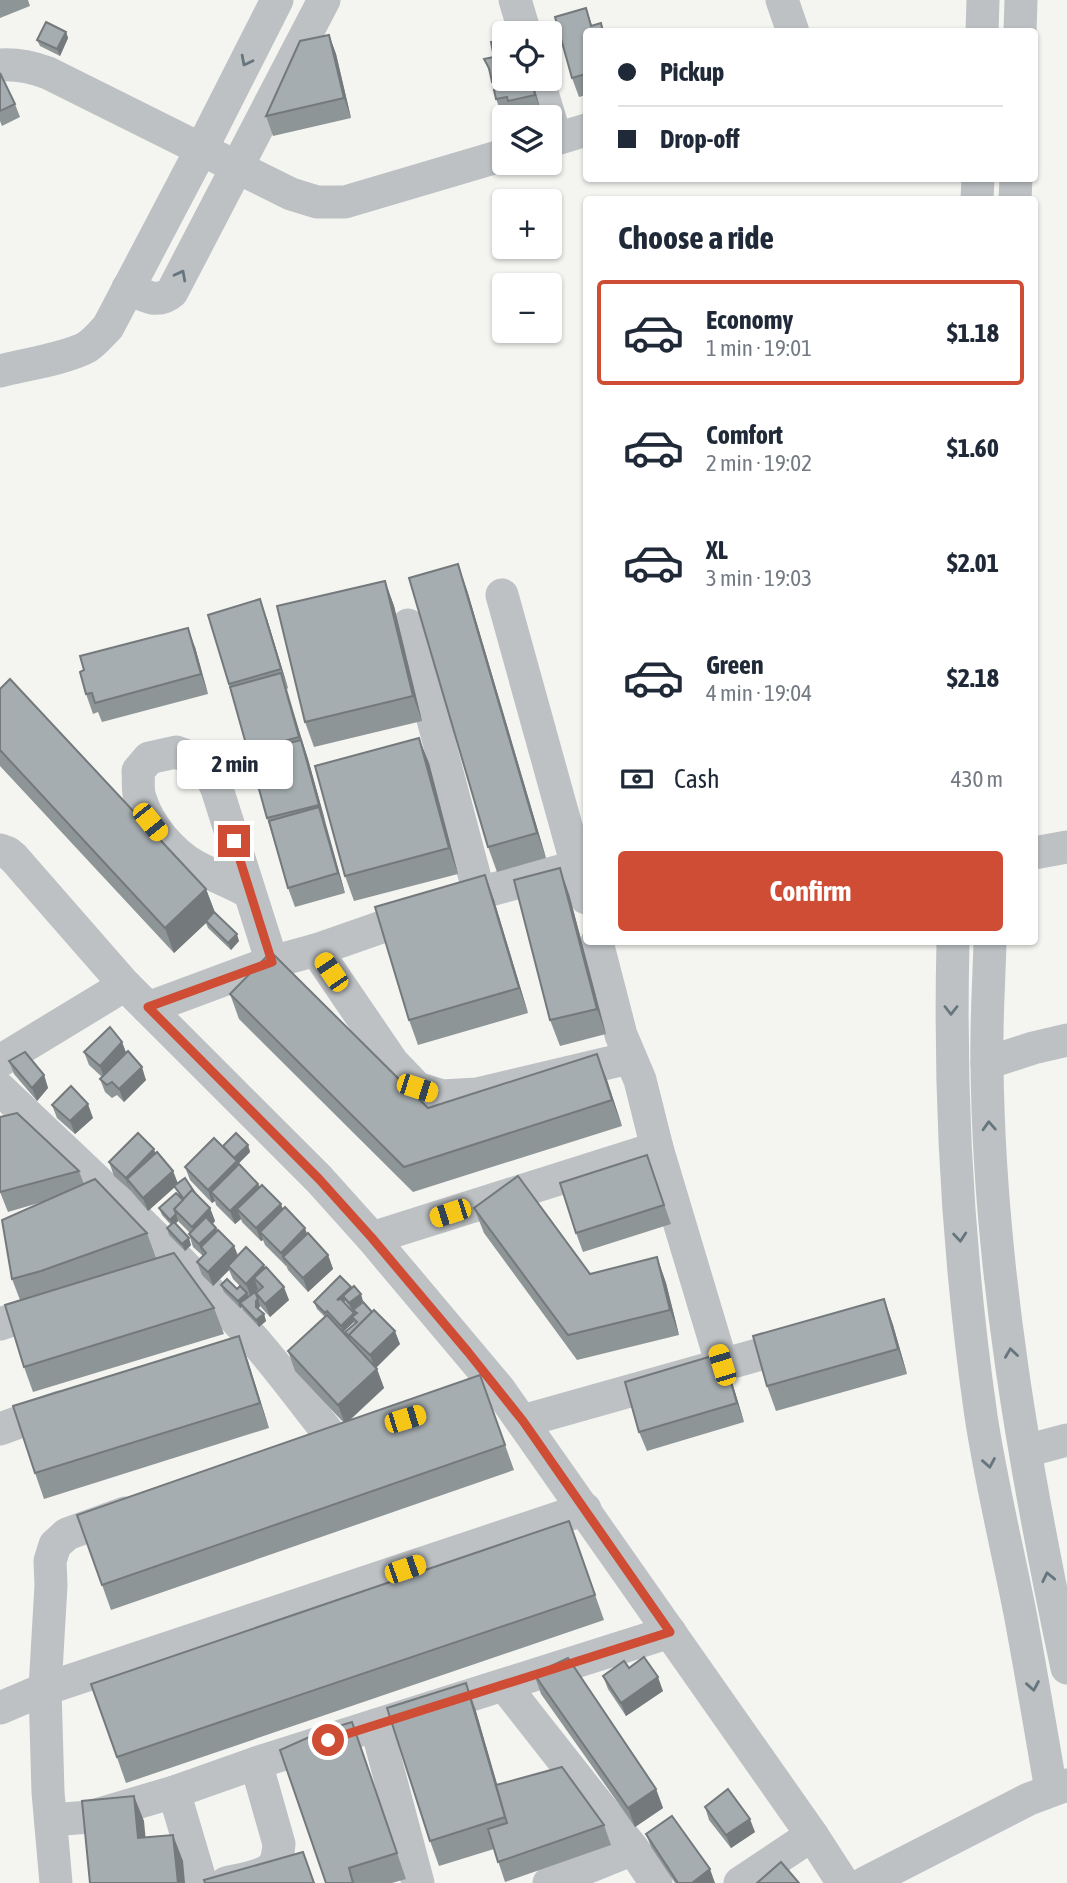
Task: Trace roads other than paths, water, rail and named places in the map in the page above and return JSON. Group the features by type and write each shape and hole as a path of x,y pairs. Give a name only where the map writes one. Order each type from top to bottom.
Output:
{"street":[{"path":"0,371 75,352 88,346 108,327 277,0"},
{"path":"128,288 153,299 160,299 172,292 324,0"},
{"path":"515,0 521,21"},
{"path":"782,0 792,28"},
{"path":"982,28 983,0"},
{"path":"1020,28 1021,0"},
{"path":"0,65 13,64 48,73 304,200 331,203 358,199 492,159"},
{"path":"543,91 564,137"},
{"path":"502,594 583,873"},
{"path":"408,625 479,893"},
{"path":"1038,852 1067,847"},
{"path":"0,850 14,858 136,996 319,1179 372,1238 487,1393 523,1421 843,1883"},
{"path":"0,1062 136,996 316,950 479,893 583,876"},
{"path":"250,892 272,962"},
{"path":"598,945 621,1034 640,1080 657,1149 722,1365"},
{"path":"865,1883 1029,1799 1059,1787 993,1485 972,1348 956,1185 952,1106 953,945"},
{"path":"990,945 987,1063 999,1258 1042,1550 1067,1668"},
{"path":"316,950 393,1063 417,1088 442,1096 477,1094 629,1058"},
{"path":"987,1063 1067,1040"},
{"path":"0,1089 110,1193 167,1267 335,1442"},
{"path":"372,1238 657,1149"},
{"path":"73,1206 110,1193"},
{"path":"0,1324 77,1298"},
{"path":"523,1421 829,1335"},
{"path":"0,1429 87,1396"},
{"path":"1026,1451 1067,1440"},
{"path":"56,1883 48,1792 45,1689 50,1561 55,1545 67,1534 157,1502"},
{"path":"0,1708 45,1689 585,1509"},
{"path":"52,1820 89,1817 174,1792 256,1763 670,1632"},
{"path":"504,1685 633,1849 656,1883"},
{"path":"376,1725 418,1883"},
{"path":"226,1883 264,1872 273,1867 278,1858 279,1844 256,1763"},
{"path":"174,1792 201,1883"},
{"path":"740,1883 812,1835"},
{"path":"549,1883 633,1849"}]}
